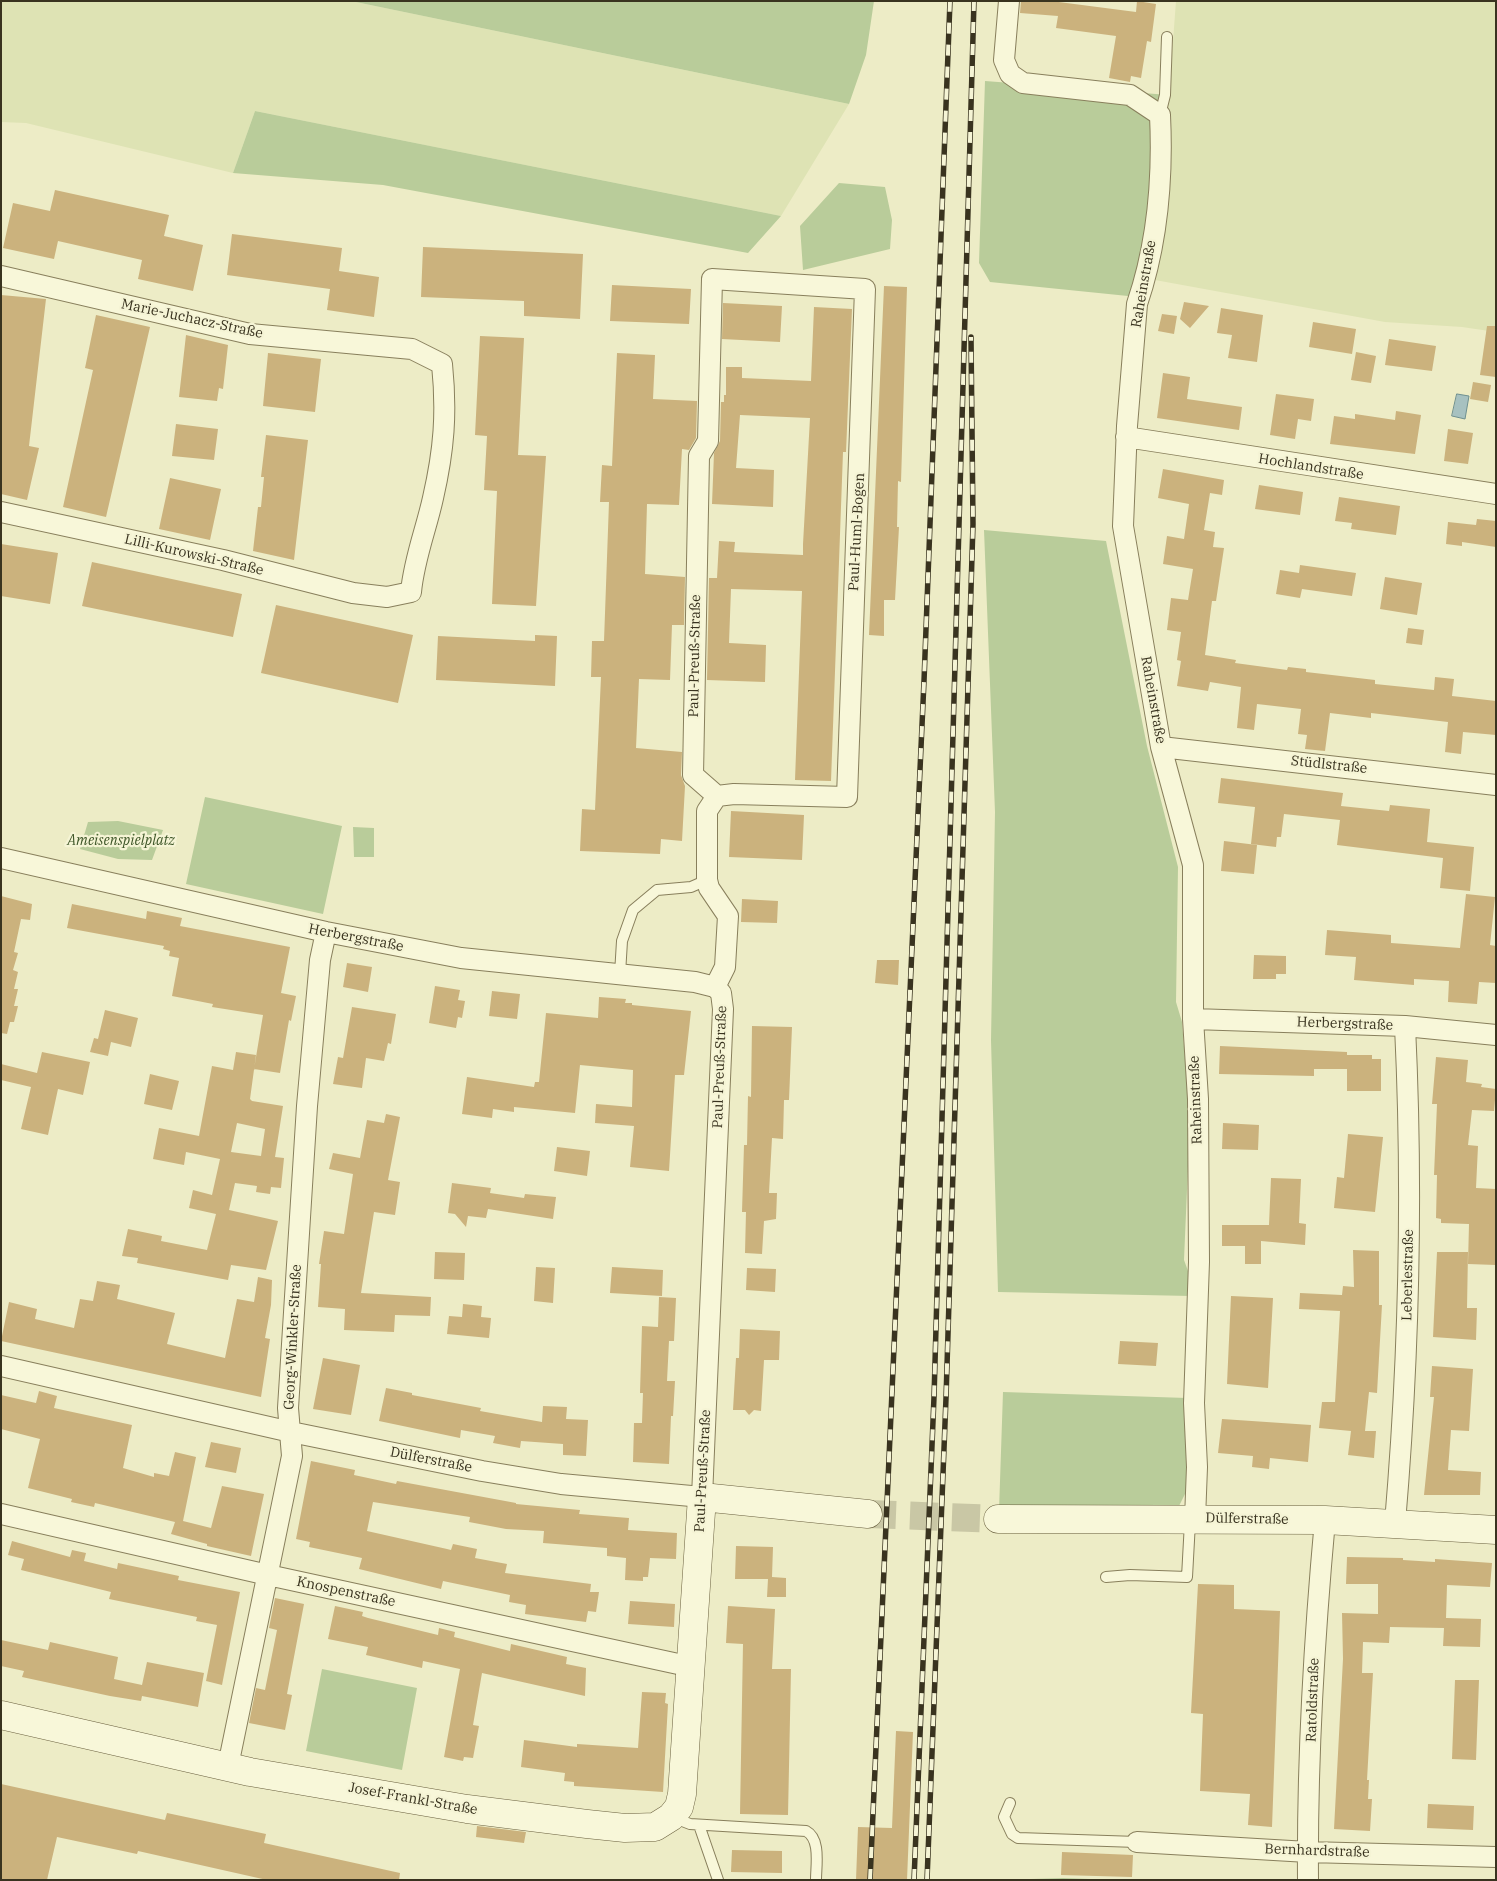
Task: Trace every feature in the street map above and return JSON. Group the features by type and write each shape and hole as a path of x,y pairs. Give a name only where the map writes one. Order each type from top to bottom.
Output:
{"main road":[{"name":"Dülferstraße","path":"702,1497 868,1514"},
{"name":"Paul-Preuß-Straße","path":"671,1817 679,1807 682,1794 702,1497"},
{"name":"Dülferstraße","path":"998,1519 1094,1521 1192,1519 1325,1520 1496,1530"},
{"name":"Josef-Frankl-Straße","path":"1,1715 228,1766 467,1809 625,1828 655,1827 671,1817"}],"street":[{"path":"1009,1 1004,60 1010,74 1023,83 1130,95 1160,115"},
{"name":"Raheinstraße","path":"1160,115 1162,151 1156,214 1143,288 1137,304 1126,437 1123,526 1161,747 1193,865 1193,1019 1198,1099 1199,1262 1194,1403 1197,1467 1192,1519"},
{"name":"Marie-Juchacz-Straße","path":"1,276 250,334 412,349 442,364"},
{"name":"Paul-Preuß-Straße","path":"702,1497 723,1008 721,993 715,987 725,967 728,916 708,888 707,880 707,812 717,796 693,775 699,456 708,441 712,279"},
{"name":"Paul-Huml-Bogen","path":"712,279 865,289 847,797 734,794 717,796"},
{"name":"Lilli-Kurowski-Straße","path":"1,512 186,551 353,593 387,597 411,592 413,568 433,499 443,443 446,408 442,364"},
{"name":"Hochlandstraße","path":"1126,437 1496,494"},
{"name":"Stüdlstraße","path":"1161,747 1496,785"},
{"name":"Herbergstraße","path":"1,858 326,932 460,958 695,982 715,987"},
{"name":"Georg-Winkler-Straße","path":"228,1766 292,1456 288,1408 308,1106 320,960 326,932"},
{"name":"Herbergstraße","path":"1193,1019 1405,1026 1496,1035"},
{"name":"Leberlestraße","path":"1394,1523 1404,1417 1409,1280 1409,1138 1405,1026"},
{"name":"Dülferstraße","path":"1,1366 291,1432 482,1471 551,1482 702,1497"},
{"name":"Knospenstraße","path":"1,1514 268,1575 692,1667"},
{"name":"Ratoldstraße","path":"1308,1880 1316,1621 1325,1520"},
{"name":"Bernhardstraße","path":"1138,1842 1308,1852 1496,1857"}],"lane":[{"path":"1160,115 1165,95 1167,37"},
{"path":"620,974 622,941 633,910 657,890 691,887 707,880"},
{"path":"1106,1577 1130,1575 1187,1577 1192,1519"},
{"path":"1010,1804 1004,1817 1012,1834 1018,1838 1138,1842"},
{"path":"671,1817 690,1824 800,1830 811,1834 816,1848 816,1880"},
{"path":"699,1825 718,1880"}],"green space":[{"path":"1,1 351,1 849,104 781,216 255,111 233,173 26,123 1,122"},
{"path":"351,1 874,1 866,55 849,104"},
{"path":"1176,1 1496,1 1496,332 1462,327 1385,322 1144,278 1161,124 1169,95"},
{"path":"985,81 1169,95 1161,124 1144,278 1128,296 990,282 979,263"},
{"path":"255,111 781,216 748,253 383,185 233,173"},
{"path":"839,183 885,187 892,220 890,249 803,270 800,226"},
{"path":"984,530 1106,541 1147,746 1178,867 1176,1002 1182,1022 1190,1119 1184,1260 1191,1279 1191,1296 998,1292 991,1040 995,812"},
{"path":"205,797 342,826 323,914 186,884"},
{"name":"Ameisenspielplatz","path":"118,821 163,830 152,860 118,859 80,849 88,822"},
{"path":"353,827 374,828 374,857 354,857"},
{"path":"1003,1392 1187,1398 1188,1488 1178,1508 999,1511"},
{"path":"322,1669 417,1688 402,1770 306,1751"},
{"path":"1063,1878 1118,1880 999,1880"}],"water":[{"path":"1457,394 1469,396 1465,419 1452,416"}],"building":[{"path":"1021,1 1051,1 1136,12 1137,1 1156,4 1151,42 1147,41 1141,78 1131,76 1130,82 1109,78 1116,36 1056,28 1058,16 1020,13"},
{"path":"55,190 169,215 164,236 203,245 193,291 138,279 142,260 58,241 54,259 3,248 13,203 50,211"},
{"path":"232,234 342,248 339,271 379,277 374,317 327,310 330,289 227,275"},
{"path":"423,247 583,254 580,319 524,316 524,301 421,297"},
{"path":"612,285 691,289 689,324 610,321"},
{"path":"884,286 907,287 901,482 898,481 897,527 899,527 895,600 884,600 884,636 869,635"},
{"path":"1,295 46,299 29,446 39,448 27,500 1,494"},
{"path":"1184,302 1209,306 1190,328 1180,319"},
{"path":"723,303 782,306 780,342 722,339"},
{"path":"814,307 852,309 846,452 843,452 831,781 795,780 802,591 731,589 729,643 766,645 765,682 707,680 709,578 717,578 719,541 735,542 734,552 803,555 810,418 740,415 736,468 774,470 773,507 712,504 714,453 720,441 721,402 724,402 724,395 726,395 726,367 742,367 742,378 811,381"},
{"path":"1221,308 1263,315 1257,362 1228,358 1232,335 1217,333"},
{"path":"1162,314 1177,316 1174,334 1158,331"},
{"path":"96,315 150,327 106,517 63,507 93,370 85,368"},
{"path":"1313,322 1356,329 1352,354 1309,347"},
{"path":"1487,326 1496,326 1496,377 1480,375"},
{"path":"186,335 228,345 223,389 219,388 217,401 179,397"},
{"path":"480,336 524,338 518,455 546,456 536,606 492,604 497,491 484,490 487,436 475,435"},
{"path":"1389,339 1436,346 1432,371 1385,365"},
{"path":"1356,352 1376,356 1371,383 1351,380"},
{"path":"268,353 321,359 315,412 263,406"},
{"path":"617,353 655,355 653,399 697,401 696,438 689,450 682,449 679,505 647,504 645,574 685,577 684,625 672,625 670,680 639,679 636,748 682,752 681,775 685,786 682,841 661,839 660,854 580,851 582,809 595,810 601,677 591,677 592,641 604,641 609,502 600,502 602,465 612,466"},
{"path":"1163,373 1190,377 1187,399 1242,407 1239,430 1157,418"},
{"path":"1473,382 1491,385 1488,402 1470,399"},
{"path":"1276,394 1314,399 1311,421 1298,419 1295,439 1270,435"},
{"path":"1396,411 1421,415 1415,454 1330,444 1334,416 1355,419 1355,414 1395,420"},
{"path":"176,424 218,429 214,460 172,456"},
{"path":"1448,429 1473,433 1468,464 1444,461"},
{"path":"266,435 308,440 294,560 253,551 258,507 261,507 264,477 261,477"},
{"path":"1163,469 1224,480 1222,495 1210,493 1204,530 1215,532 1213,547 1224,548 1216,601 1212,601 1205,655 1236,660 1235,663 1287,670 1288,667 1306,669 1306,672 1375,680 1375,684 1434,690 1435,677 1454,679 1452,696 1496,701 1496,735 1463,732 1461,754 1445,752 1448,722 1371,713 1371,718 1330,713 1325,751 1305,749 1307,735 1298,734 1301,709 1257,704 1254,730 1237,728 1241,687 1210,682 1208,691 1177,686 1181,661 1177,660 1181,632 1167,630 1171,598 1188,600 1193,569 1163,564 1167,536 1184,539 1189,504 1158,498"},
{"path":"170,478 221,489 210,540 159,529"},
{"path":"1259,485 1303,492 1300,515 1255,509"},
{"path":"1339,497 1400,506 1396,535 1351,529 1352,523 1335,521"},
{"path":"1477,519 1496,521 1496,547 1462,542 1462,546 1446,544 1448,522 1476,525"},
{"path":"1,544 58,553 50,604 1,596"},
{"path":"92,562 242,594 233,637 82,606"},
{"path":"1300,565 1356,573 1352,596 1302,589 1300,598 1276,594 1280,570 1299,573"},
{"path":"1385,577 1422,583 1417,615 1380,609"},
{"path":"276,605 413,635 398,703 261,673"},
{"path":"1408,628 1424,630 1422,645 1406,643"},
{"path":"535,635 557,636 555,686 436,680 438,636 535,641"},
{"path":"1221,778 1343,793 1341,806 1389,811 1390,805 1430,809 1427,842 1474,847 1470,891 1440,888 1443,858 1337,845 1340,820 1284,814 1281,837 1277,837 1276,847 1251,844 1255,807 1218,803"},
{"path":"731,811 804,815 802,860 729,857"},
{"path":"1224,841 1257,845 1254,874 1221,871"},
{"path":"1466,894 1495,897 1490,945 1496,946 1496,983 1479,982 1477,1004 1448,1002 1449,981 1414,979 1414,985 1354,980 1356,957 1325,955 1327,930 1391,935 1391,943 1460,948"},
{"path":"1,896 32,904 30,920 21,919 14,952 18,953 13,970 18,972 14,989 18,989 14,1006 18,1006 14,1022 10,1022 7,1034 1,1033"},
{"path":"742,899 778,901 777,923 741,922"},
{"path":"72,904 146,919 147,911 182,918 180,926 290,947 281,993 296,996 291,1021 289,1020 280,1073 254,1069 263,1015 212,1007 213,1004 172,996 179,958 169,956 170,951 163,949 164,946 67,928"},
{"path":"1254,955 1286,956 1286,974 1276,974 1276,979 1253,979"},
{"path":"877,960 899,960 898,985 875,983"},
{"path":"347,963 372,967 368,992 343,987"},
{"path":"435,986 460,990 458,1000 465,1001 462,1018 458,1017 456,1028 429,1023"},
{"path":"492,991 520,994 517,1019 489,1016"},
{"path":"599,997 626,999 625,1003 632,1003 632,1005 691,1011 684,1075 675,1075 669,1171 630,1167 634,1126 595,1123 596,1104 632,1107 633,1070 580,1065 575,1113 514,1107 514,1112 493,1109 492,1118 462,1114 467,1077 534,1087 535,1082 539,1082 546,1013 598,1018"},
{"path":"352,1007 396,1014 391,1044 388,1043 384,1061 366,1058 362,1088 333,1084 338,1057 343,1058"},
{"path":"105,1010 138,1018 131,1047 111,1042 108,1056 90,1052 94,1038 98,1039"},
{"path":"752,1026 792,1027 789,1100 784,1100 783,1139 772,1138 769,1193 777,1193 776,1219 764,1221 762,1254 745,1253 746,1212 742,1212 744,1145 747,1145 748,1096 751,1097"},
{"path":"1220,1046 1347,1052 1347,1055 1372,1055 1372,1059 1381,1059 1381,1091 1347,1091 1347,1069 1314,1069 1314,1076 1219,1074"},
{"path":"42,1052 90,1062 83,1095 58,1089 48,1135 21,1129 31,1087 1,1080 1,1064 37,1073"},
{"path":"236,1052 256,1055 250,1099 252,1101 283,1106 275,1157 284,1158 281,1188 271,1187 270,1194 256,1192 257,1186 235,1183 229,1210 278,1221 266,1270 231,1265 228,1280 137,1263 138,1258 122,1256 128,1229 162,1236 161,1241 207,1250 216,1214 189,1208 193,1190 212,1195 220,1159 186,1152 184,1165 153,1159 159,1128 199,1136 212,1066 233,1070","holes":["237,1123 265,1129 261,1156 231,1152"]},
{"path":"1436,1057 1468,1060 1466,1082 1482,1084 1481,1087 1496,1089 1494,1111 1472,1110 1468,1145 1478,1146 1476,1188 1496,1189 1496,1265 1468,1264 1469,1224 1441,1223 1441,1219 1436,1218 1437,1175 1434,1175 1437,1104 1432,1104"},
{"path":"150,1074 179,1081 172,1110 144,1104"},
{"path":"386,1114 400,1117 388,1180 400,1182 395,1215 374,1212 361,1293 431,1297 430,1316 395,1315 394,1332 344,1330 345,1309 318,1307 321,1264 319,1264 324,1231 344,1234 353,1174 329,1169 333,1153 360,1158 367,1120 384,1123"},
{"path":"1223,1123 1259,1125 1258,1150 1222,1149"},
{"path":"1348,1134 1383,1137 1375,1212 1334,1208 1337,1177 1344,1178"},
{"path":"557,1147 590,1151 587,1176 554,1171"},
{"path":"1271,1178 1301,1179 1299,1223 1306,1224 1305,1245 1261,1241 1261,1264 1245,1264 1245,1246 1222,1246 1222,1225 1269,1225"},
{"path":"452,1183 491,1188 490,1193 524,1198 525,1194 556,1197 553,1219 488,1209 486,1218 468,1216 466,1227 455,1214 448,1213"},
{"path":"1353,1250 1379,1251 1379,1305 1382,1305 1377,1393 1369,1392 1365,1431 1376,1431 1374,1458 1348,1455 1351,1431 1319,1428 1322,1402 1335,1402 1340,1311 1299,1309 1300,1293 1342,1295 1343,1286 1354,1287"},
{"path":"435,1252 465,1253 464,1280 434,1279"},
{"path":"1437,1252 1468,1252 1467,1308 1477,1308 1476,1340 1433,1337"},
{"path":"536,1267 555,1268 553,1303 534,1301"},
{"path":"612,1267 663,1270 662,1296 610,1293"},
{"path":"747,1268 776,1269 775,1292 746,1290"},
{"path":"258,1277 272,1280 271,1305 265,1338 270,1339 261,1397 1,1341 9,1302 37,1309 35,1319 74,1328 80,1299 93,1301 97,1281 120,1285 117,1299 175,1313 167,1344 225,1358 237,1299 254,1302"},
{"path":"1231,1296 1273,1298 1268,1388 1227,1384"},
{"path":"659,1297 676,1298 674,1341 669,1341 667,1381 675,1381 669,1464 633,1462 634,1423 642,1423 643,1393 640,1393 642,1326 658,1327"},
{"path":"463,1304 482,1306 481,1317 491,1318 489,1338 447,1334 449,1316 462,1317"},
{"path":"740,1329 780,1331 779,1360 764,1360 761,1411 754,1410 749,1415 745,1410 733,1410 736,1358 739,1358"},
{"path":"1120,1341 1158,1343 1156,1366 1118,1364"},
{"path":"323,1358 360,1365 351,1415 313,1409"},
{"path":"1432,1366 1473,1369 1469,1431 1451,1430 1448,1470 1481,1472 1480,1495 1424,1495 1434,1397 1430,1397"},
{"path":"386,1388 481,1408 480,1411 542,1422 543,1406 567,1407 566,1419 588,1420 586,1456 563,1455 563,1444 521,1441 520,1448 493,1443 495,1436 461,1430 460,1438 379,1421"},
{"path":"39,1391 57,1396 54,1408 132,1425 123,1468 154,1477 154,1473 169,1476 175,1452 196,1457 183,1521 211,1528 222,1486 264,1494 251,1556 207,1546 207,1544 171,1534 175,1522 95,1503 94,1507 71,1502 72,1499 28,1488 40,1439 1,1429 1,1395 36,1403"},
{"path":"1222,1419 1311,1425 1308,1462 1270,1458 1269,1469 1252,1467 1253,1456 1218,1453"},
{"path":"211,1442 241,1448 236,1473 205,1467"},
{"path":"311,1461 355,1470 354,1475 396,1484 397,1481 516,1504 580,1510 579,1514 629,1518 628,1530 677,1533 676,1559 650,1558 648,1577 643,1577 643,1581 625,1580 626,1558 607,1556 607,1548 543,1543 544,1531 506,1529 469,1522 470,1517 373,1502 367,1531 451,1550 453,1544 477,1549 475,1558 507,1564 505,1573 591,1584 590,1592 599,1592 596,1612 588,1611 586,1622 525,1614 526,1605 509,1602 510,1595 443,1581 441,1589 359,1569 362,1558 309,1547 310,1542 296,1539"},
{"path":"12,1541 70,1557 72,1550 86,1553 84,1561 117,1569 118,1563 179,1576 178,1580 240,1592 222,1685 206,1681 217,1625 196,1621 197,1617 109,1599 111,1592 21,1570 24,1559 8,1555"},
{"path":"736,1546 773,1547 772,1577 786,1578 786,1597 767,1597 768,1579 735,1579"},
{"path":"1347,1557 1403,1558 1403,1560 1435,1562 1435,1559 1492,1563 1490,1587 1447,1585 1446,1618 1481,1619 1480,1647 1443,1646 1444,1628 1390,1627 1389,1643 1363,1642 1362,1673 1373,1673 1367,1780 1369,1780 1368,1799 1372,1799 1370,1831 1334,1829 1343,1659 1342,1613 1378,1614 1378,1584 1346,1584"},
{"path":"1198,1584 1234,1585 1234,1609 1280,1611 1272,1827 1248,1825 1250,1794 1200,1791 1203,1714 1191,1713"},
{"path":"275,1598 304,1604 287,1694 292,1695 285,1730 249,1723 256,1688 265,1690 277,1630 269,1628"},
{"path":"630,1601 675,1604 674,1627 628,1624"},
{"path":"335,1606 363,1612 362,1616 368,1618 438,1635 439,1628 455,1632 454,1637 510,1651 511,1644 567,1657 566,1664 586,1668 585,1696 482,1673 473,1725 479,1726 473,1758 464,1757 463,1761 444,1757 460,1669 423,1661 422,1668 366,1655 368,1647 328,1639"},
{"path":"728,1606 775,1609 772,1669 791,1669 788,1815 740,1814 743,1644 726,1643"},
{"path":"1,1640 48,1650 50,1642 118,1657 114,1679 142,1685 147,1662 204,1673 198,1707 142,1696 141,1701 110,1696 22,1677 24,1671 1,1666"},
{"path":"1455,1680 1479,1680 1476,1760 1452,1759"},
{"path":"642,1692 666,1693 665,1703 668,1704 663,1792 574,1786 574,1782 564,1781 565,1773 521,1767 524,1740 577,1747 577,1744 638,1748"},
{"path":"896,1731 913,1732 907,1880 856,1880 858,1827 892,1828"},
{"path":"1,1784 165,1820 167,1813 266,1834 264,1843 400,1873 399,1880 267,1880 138,1851 137,1854 57,1837 47,1880 1,1880"},
{"path":"1428,1804 1474,1806 1473,1830 1427,1828"},
{"path":"477,1826 526,1832 524,1843 476,1837"},
{"path":"732,1850 782,1851 782,1873 731,1872"},
{"path":"1062,1852 1133,1855 1132,1877 1061,1875"}],"tunnel":[{"path":"868,1514 998,1519"}],"railway":[{"path":"870,1880 924,681 950,1"},
{"path":"914,1880 934,1397 974,1"},
{"path":"927,1880 946,1398 973,524 971,337"}]}
